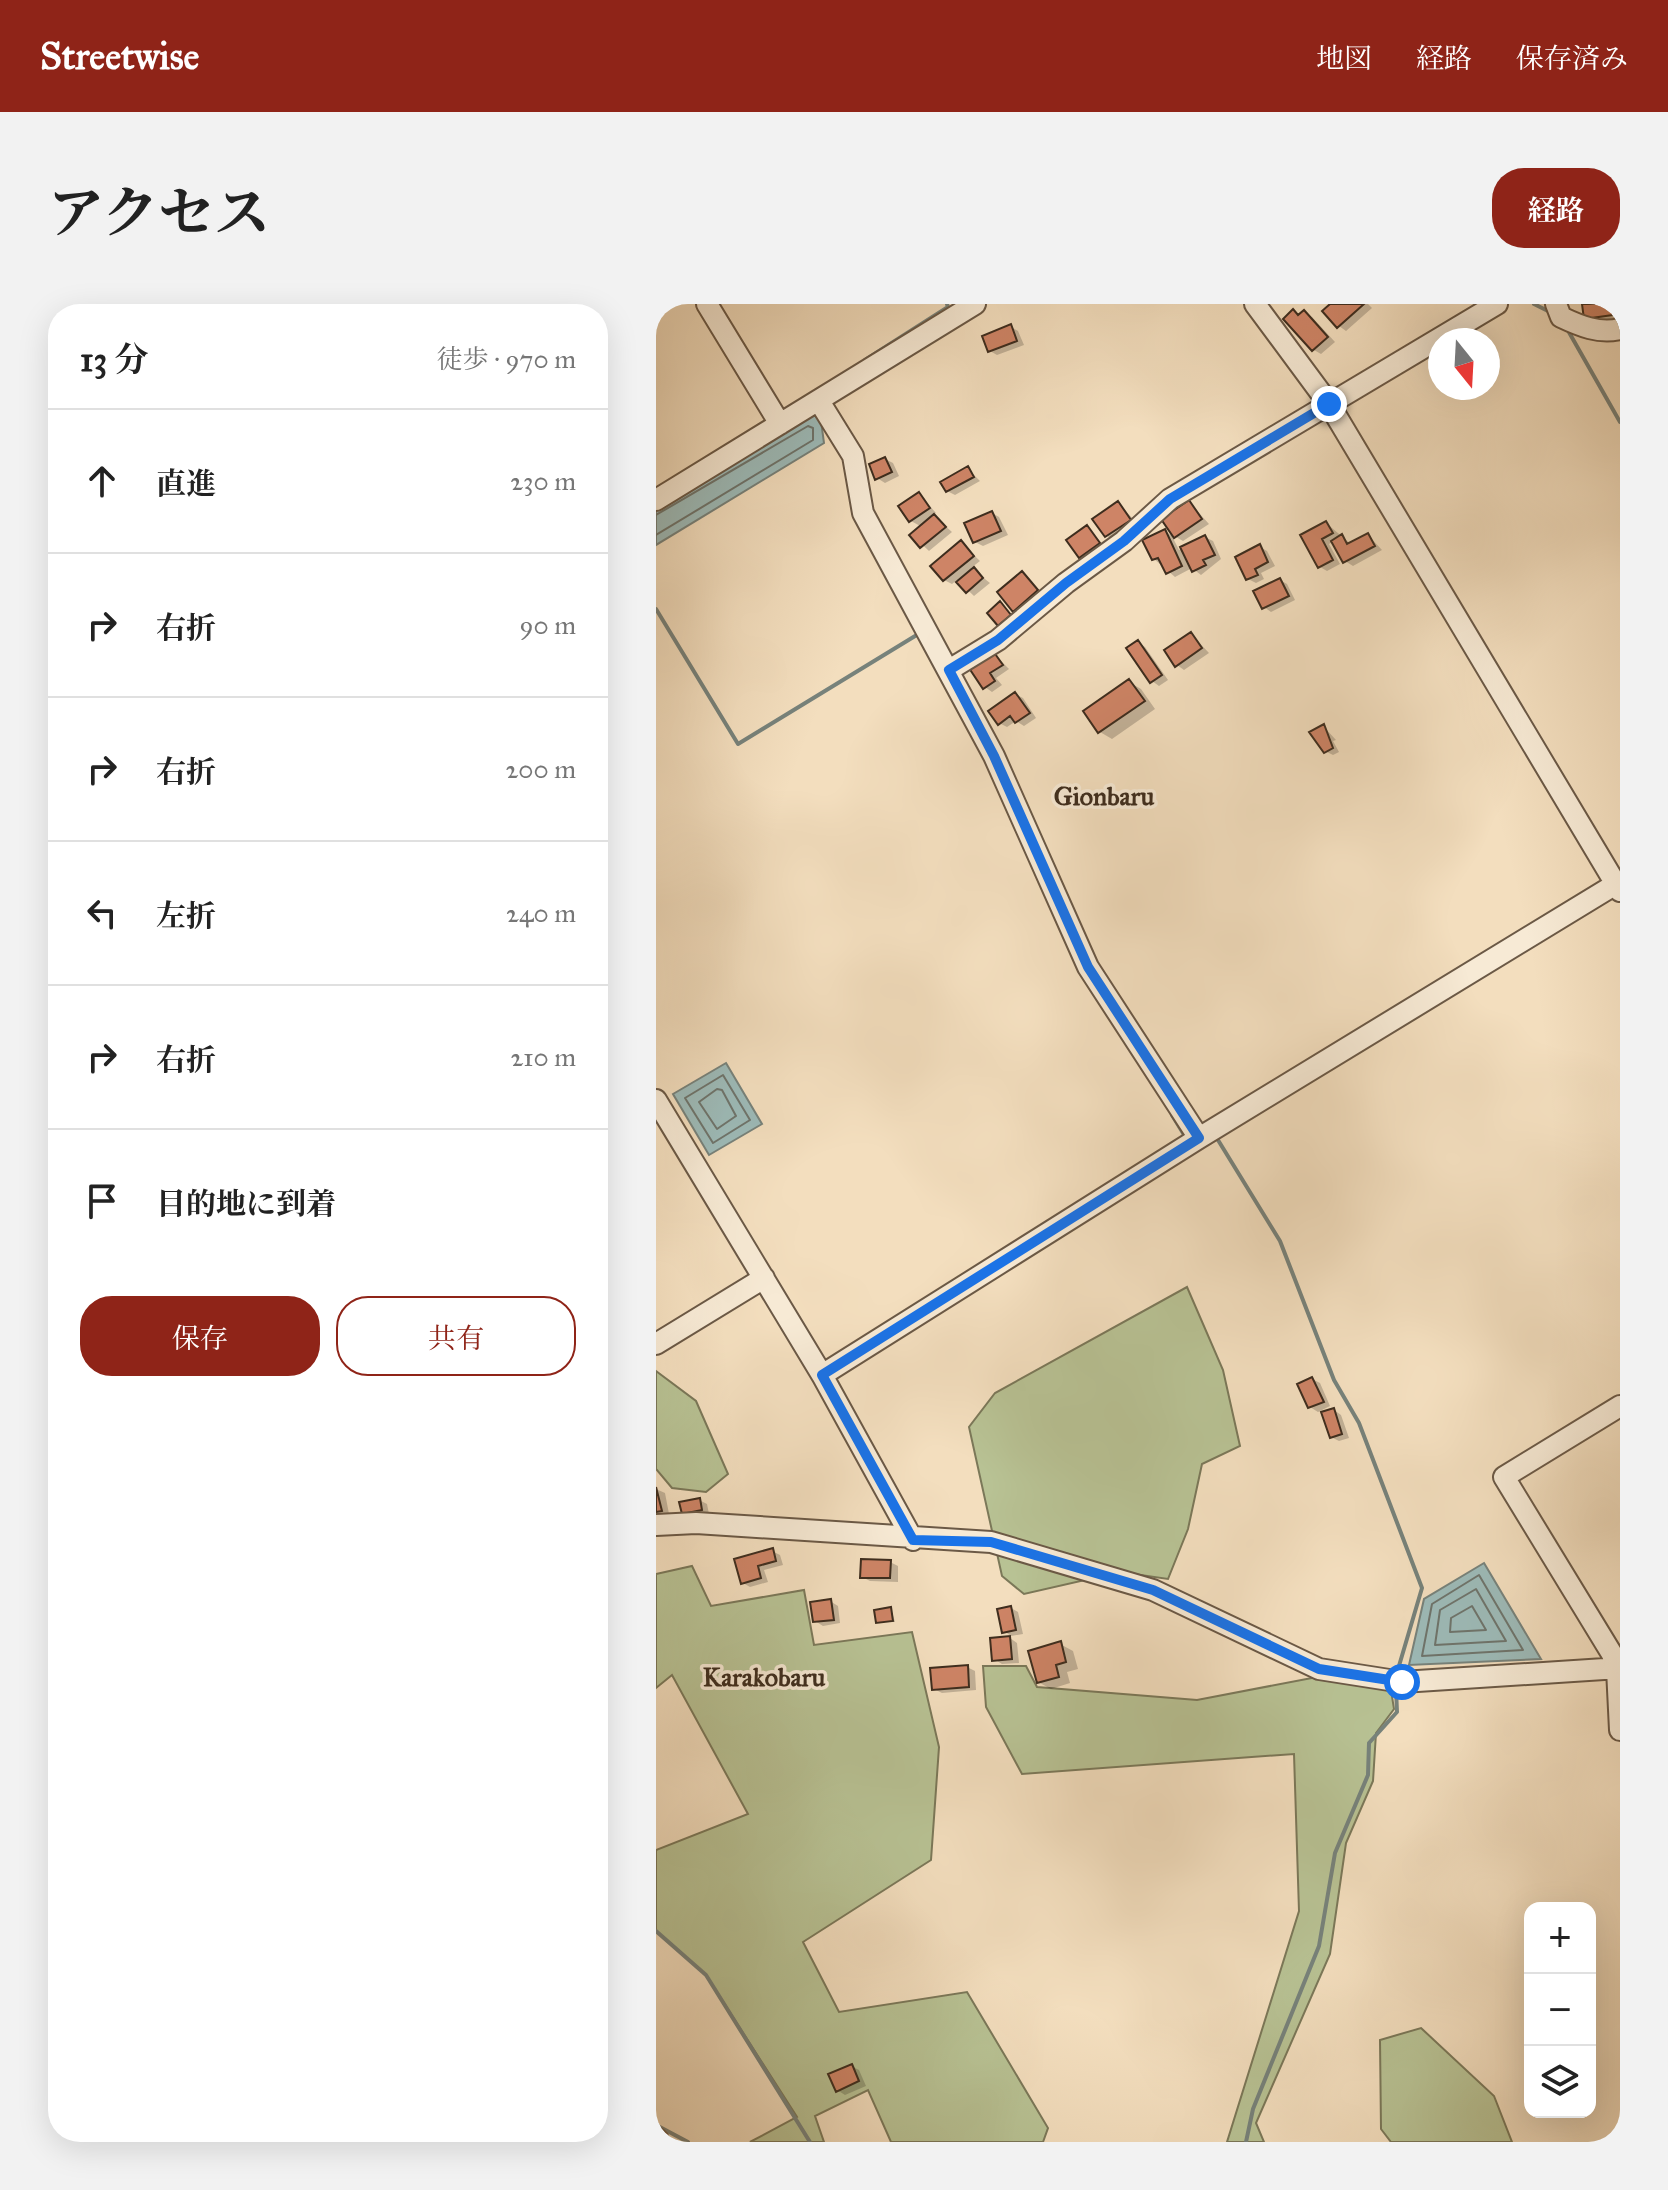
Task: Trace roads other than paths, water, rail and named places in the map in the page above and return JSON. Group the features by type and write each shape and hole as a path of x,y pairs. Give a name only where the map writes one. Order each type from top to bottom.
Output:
{"street":[{"path":"707,304 799,413 853,456 863,513 994,756 1088,967 1199,1138"},
{"path":"656,500 975,304"},
{"path":"822,1375 1199,1138 1618,888 1329,404 1255,304"},
{"path":"949,670 998,640 1066,583 1124,541 1170,499 1497,304"},
{"path":"1556,304 1561,317 1575,324 1605,332 1620,329"},
{"path":"656,1100 822,1375 913,1540"},
{"path":"656,1344 764,1278"},
{"path":"1620,1406 1504,1477 1619,1669 1620,1730"},
{"path":"656,1525 696,1523 913,1540 991,1542 1153,1590 1319,1669 1395,1681 1619,1669"}],"water":[{"path":"813,414 821,421 824,443 656,545 656,509"},
{"path":"726,1063 762,1124 709,1155 673,1094"},
{"path":"1484,1563 1541,1659 1409,1665 1424,1599"}],"waterway":[{"path":"865,360 948,307 947,304"},
{"path":"1534,304 1552,313"},
{"path":"1566,327 1620,422"},
{"path":"656,609 738,744 920,633"},
{"path":"1172,1115 1186,1138"},
{"path":"1218,1140 1280,1241 1334,1380 1359,1423 1422,1588 1396,1676"},
{"path":"1246,2142 1253,2109 1319,1946 1335,1853 1368,1775 1369,1743 1397,1712 1396,1689"},
{"path":"656,1931 706,1975 810,2142"},
{"path":"656,2125 688,2142"}],"district":[{"name":"Gionbaru","path":"1104,796"},
{"name":"Karakobaru","path":"764,1677"}]}
